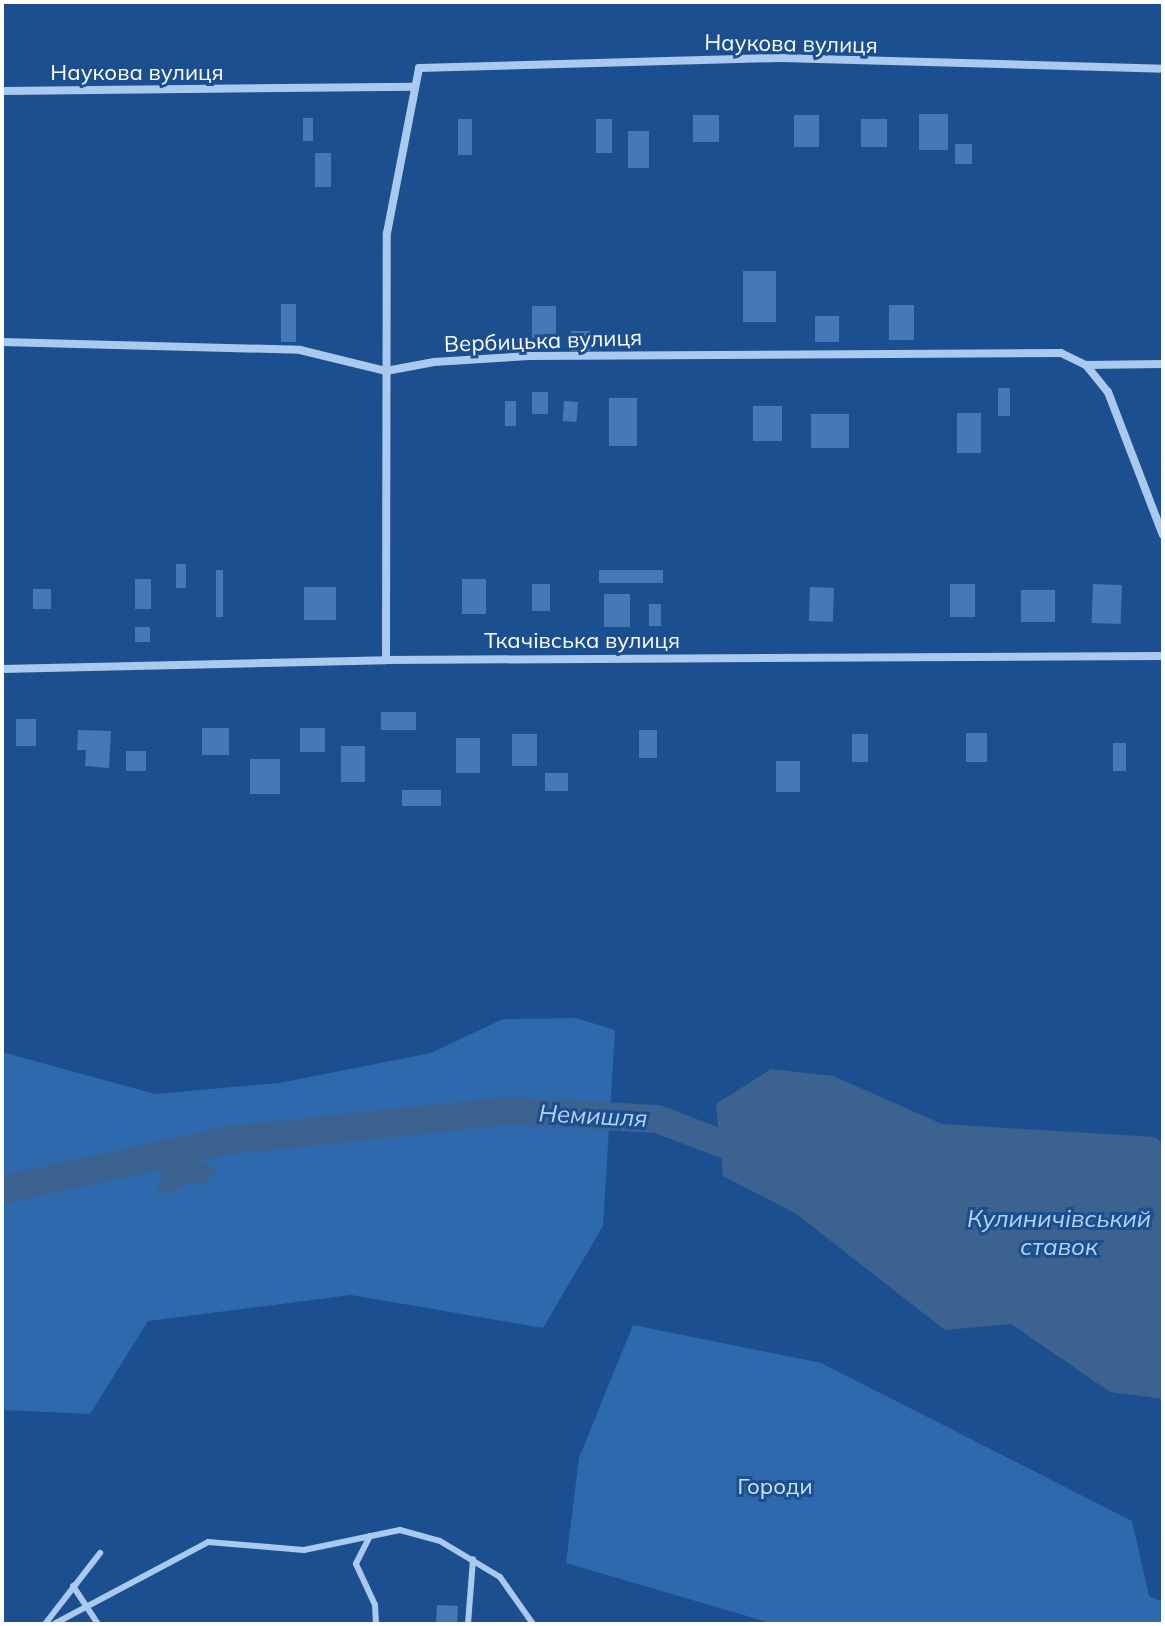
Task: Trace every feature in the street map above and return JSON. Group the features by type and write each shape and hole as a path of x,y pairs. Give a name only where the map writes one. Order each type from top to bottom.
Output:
{"street":[{"name":"Наукова вулиця","path":"2,91 415,87 419,68 781,58 1163,69"},
{"path":"386,660 387,233 415,87"},
{"name":"Вербицька вулиця","path":"2,342 300,350 386,371 434,362 530,356 1061,353 1086,365 1163,364"},
{"path":"1086,365 1108,392 1163,535"},
{"name":"Ткачівська вулиця","path":"2,669 386,660 1163,656"}],"lane":[{"path":"54,1624 208,1542 304,1550 400,1530 440,1541 500,1577 533,1624"},
{"path":"370,1536 356,1564 375,1605 376,1624"},
{"path":"45,1624 100,1553"},
{"path":"468,1624 473,1559"},
{"path":"73,1586 98,1624"}],"green space":[{"path":"576,1018 615,1030 603,1226 543,1328 351,1295 148,1321 90,1414 2,1410 2,1052 155,1094 279,1083 431,1053 503,1019"},
{"name":"Городи","path":"633,1325 821,1363 1132,1521 1149,1596 1163,1602 1163,1624 774,1624 566,1563 579,1458"}],"water":[{"name":"Кулиничівський ставок","path":"771,1069 833,1076 942,1124 1155,1137 1163,1143 1163,1399 1110,1392 1011,1324 945,1330 795,1213 723,1176 716,1104"},
{"path":"188,1156 218,1170 202,1185 189,1182 166,1194 156,1192 163,1169"}],"building":[{"path":"919,114 948,114 948,150 919,150"},
{"path":"693,115 719,115 719,142 693,142"},
{"path":"794,115 819,115 819,147 794,147"},
{"path":"303,118 313,118 313,141 303,141"},
{"path":"458,119 472,119 472,155 458,155"},
{"path":"596,119 612,119 612,153 596,153"},
{"path":"861,119 887,119 887,147 861,147"},
{"path":"628,131 649,131 649,168 628,168"},
{"path":"955,144 972,144 972,164 955,164"},
{"path":"315,153 331,153 331,187 315,187"},
{"path":"743,271 776,271 776,322 743,322"},
{"path":"281,304 296,304 296,342 281,342"},
{"path":"889,305 914,305 914,340 889,340"},
{"path":"532,306 556,306 556,338 532,338"},
{"path":"815,316 839,316 839,342 815,342"},
{"path":"571,331 590,331 590,351 571,351"},
{"path":"998,388 1010,388 1010,416 998,416"},
{"path":"532,392 548,392 548,414 532,414"},
{"path":"609,398 637,398 637,446 609,446"},
{"path":"505,401 516,401 516,426 505,426"},
{"path":"564,401 578,402 577,422 563,421"},
{"path":"753,406 782,406 782,441 753,441"},
{"path":"957,413 981,413 981,453 957,453"},
{"path":"811,414 849,414 849,448 811,448"},
{"path":"176,564 186,564 186,588 176,588"},
{"path":"216,570 223,570 223,617 216,617"},
{"path":"599,570 663,570 663,583 599,583"},
{"path":"135,579 151,579 151,609 135,609"},
{"path":"462,579 486,579 486,614 462,614"},
{"path":"532,584 550,584 550,611 532,611"},
{"path":"950,584 975,584 975,617 950,617"},
{"path":"1093,584 1122,585 1121,624 1092,623"},
{"path":"304,587 336,587 336,620 304,620"},
{"path":"810,587 834,588 833,622 809,621"},
{"path":"33,589 51,589 51,609 33,609"},
{"path":"1021,590 1055,590 1055,622 1021,622"},
{"path":"604,594 630,594 630,627 604,627"},
{"path":"649,604 661,604 661,626 649,626"},
{"path":"135,627 150,627 150,642 135,642"},
{"path":"381,712 416,712 416,730 381,730"},
{"path":"16,719 36,719 36,746 16,746"},
{"path":"202,728 229,728 229,755 202,755"},
{"path":"300,728 325,728 325,752 300,752"},
{"path":"78,730 111,731 109,768 85,766 86,750 77,750"},
{"path":"639,730 657,730 657,758 639,758"},
{"path":"966,733 987,733 987,762 966,762"},
{"path":"512,734 537,734 537,766 512,766"},
{"path":"852,734 868,734 868,762 852,762"},
{"path":"456,738 480,738 480,773 456,773"},
{"path":"1113,743 1126,743 1126,771 1113,771"},
{"path":"341,746 365,746 365,782 341,782"},
{"path":"126,751 146,751 146,771 126,771"},
{"path":"250,759 280,759 280,794 250,794"},
{"path":"776,761 800,761 800,792 776,792"},
{"path":"545,773 568,773 568,791 545,791"},
{"path":"402,790 441,790 441,806 402,806"},
{"path":"437,1605 458,1606 457,1624 436,1624"}],"waterway":[{"name":"Немишля","path":"2,1190 232,1140 506,1111 657,1119 755,1156"}]}
